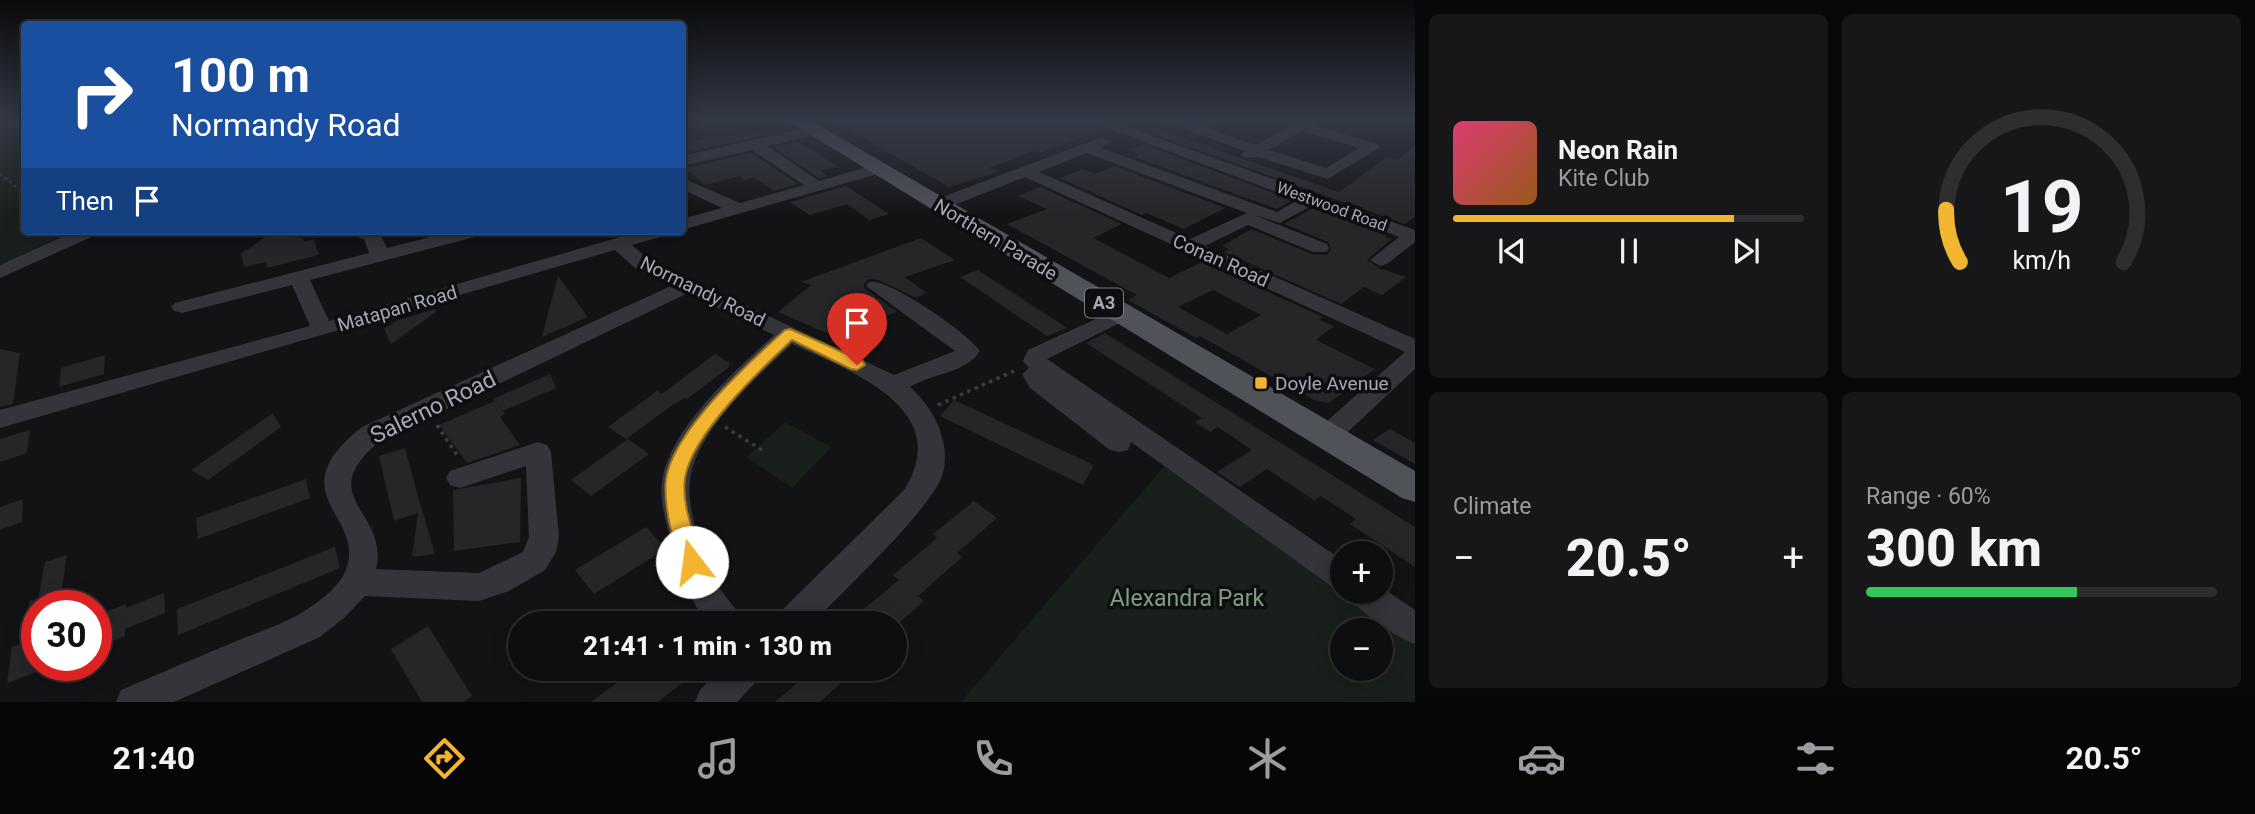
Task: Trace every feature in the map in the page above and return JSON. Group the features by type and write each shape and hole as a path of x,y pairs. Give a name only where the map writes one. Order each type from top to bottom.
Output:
{"main road":[{"name":"Northern Parade","path":"850,152 1415,488"}],"street":[{"path":"686,160 724,152"},
{"path":"765,152 818,187"},
{"path":"938,205 1078,152"},
{"path":"1098,152 1280,218 1344,182 1328,174 1259,152"},
{"name":"Westwood Road","path":"1182,152 1414,236"},
{"path":"1227,168 1256,152"},
{"path":"1328,174 1364,152"},
{"path":"686,224 878,169"},
{"name":"Conan Road","path":"1026,172 1415,348"},
{"path":"686,185 739,209"},
{"path":"1179,191 1321,248"},
{"path":"1190,246 1247,218"},
{"path":"0,272 81,235"},
{"path":"369,235 380,255"},
{"path":"182,307 217,289 299,277 460,235"},
{"name":"Matapan Road","path":"0,419 134,384 647,235"},
{"path":"1380,260 1414,236"},
{"name":"Normandy Road","path":"618,243 642,264 879,376 920,412 930,442 929,473 914,498 803,611"},
{"path":"299,277 322,329"},
{"name":"Salerno Road","path":"358,582 364,550 337,486 343,461 371,434 687,286"},
{"path":"876,286 900,299 969,351 959,360 913,374 893,386"},
{"path":"1119,443 1038,382 1031,369 1035,355 1122,313"},
{"path":"719,611 705,591 692,562 675,502 676,478 682,457 735,384 790,333"},
{"path":"1327,436 1415,356"},
{"path":"1035,361 1330,569"},
{"path":"134,702 175,693 309,626 332,610 358,582 479,587 498,581 534,561 541,552 544,537 538,452 460,478"},
{"path":"1379,604 1415,629"},
{"path":"713,702 733,681"}],"path":[{"path":"0,174 21,191"},
{"path":"920,412 1035,361"},
{"path":"423,410 432,424 439,425 459,459 460,478"},
{"path":"710,418 762,450"}],"green space":[{"path":"0,152 21,152 21,235 64,235 0,265"},
{"path":"785,422 831,447 792,488 747,457"},
{"name":"Alexandra Park","path":"1169,461 1330,575 1330,604 1371,604 1391,618 1330,618 1330,681 1393,681 1393,619 1415,635 1415,702 961,702"}],"building":[{"path":"780,152 814,152 838,166 820,171 828,176 819,178"},
{"path":"887,152 1032,152 989,168 998,172 949,187"},
{"path":"1132,152 1164,152 1292,200 1277,209 1135,157 1140,155"},
{"path":"1203,152 1223,152 1339,192 1387,157 1397,160 1408,152 1415,152 1415,217 1405,224"},
{"path":"751,153 798,184 774,191 754,177 744,180 739,176 706,185 686,168"},
{"path":"1114,166 1225,208 1184,229 1146,213 1142,215 1060,178 1083,169 1095,174"},
{"path":"846,186 889,214 869,220 847,204 810,215 790,202"},
{"path":"1040,187 1122,224 1093,238 1169,278 1202,262 1323,317 1319,320 1334,326 1316,340 1375,369 1329,403 1314,400 1200,336 1196,338 1128,300 1137,295 1007,224 1047,209 1018,196","holes":["1213,290 1261,315 1227,334 1178,307"]},
{"path":"1313,208 1387,235 1385,237 1392,239 1367,260 1379,268 1406,277 1382,295 1364,287 1341,304 1224,252 1229,249 1222,246 1251,229 1312,254 1327,255 1331,249 1328,242 1284,224"},
{"path":"268,235 303,238 304,242 314,239 319,255 267,268 266,262 244,267 241,254"},
{"path":"921,238 955,260 905,277 927,293 916,298 879,280 869,279 864,284 864,288 897,312 831,335 778,312 811,285 801,282"},
{"path":"978,270 1067,328 1047,336 960,277"},
{"path":"558,276 588,317 542,337"},
{"path":"435,309 436,312 391,344 384,329 396,321"},
{"path":"1105,333 1415,527 1415,567 1393,552 1393,541 1376,541 1350,524 1356,519 1321,496 1314,500 1267,469 1240,487 1217,472 1252,450 1218,427 1210,432 1195,422 1202,418 1086,343"},
{"path":"0,349 20,353 13,404 0,407"},
{"path":"715,354 730,363 728,368 687,399 674,404 626,439 608,427 657,391 662,394"},
{"path":"105,355 104,374 59,387 61,368"},
{"path":"550,374 556,388 503,411 493,399"},
{"path":"954,400 1094,465 1083,485 940,416"},
{"path":"495,401 505,414 500,417 520,445 467,463 439,425"},
{"path":"273,413 281,427 208,480 191,470"},
{"path":"1390,429 1415,443 1415,464 1373,440"},
{"path":"30,430 27,453 0,462 0,439"},
{"path":"628,439 649,454 591,496 571,480"},
{"path":"405,448 435,554 412,557 418,513 394,521 379,456"},
{"path":"521,478 520,542 454,551 453,490"},
{"path":"306,479 310,498 198,539 196,518"},
{"path":"23,499 22,522 0,530 0,507"},
{"path":"974,501 997,518 957,553 962,557 918,596 924,601 907,616 907,611 862,611 899,580 893,575 937,538 933,534"},
{"path":"646,527 666,549 594,594 575,570"},
{"path":"335,547 340,568 178,635 177,609"},
{"path":"67,555 62,590 40,590 45,562"},
{"path":"164,593 165,613 125,629 125,636 112,641 112,609 126,604 126,608"},
{"path":"428,626 472,696 463,702 422,702 391,649"},
{"path":"21,640 21,678 7,683 12,647 20,644"},
{"path":"619,681 685,681 658,702 591,702"},
{"path":"800,681 843,681 820,702 775,702"}],"place":[{"name":"Doyle Avenue","path":"1261,383"}],"route":[{"path":"692,562 675,502 676,478 682,457 735,384 790,333 857,365"}]}
